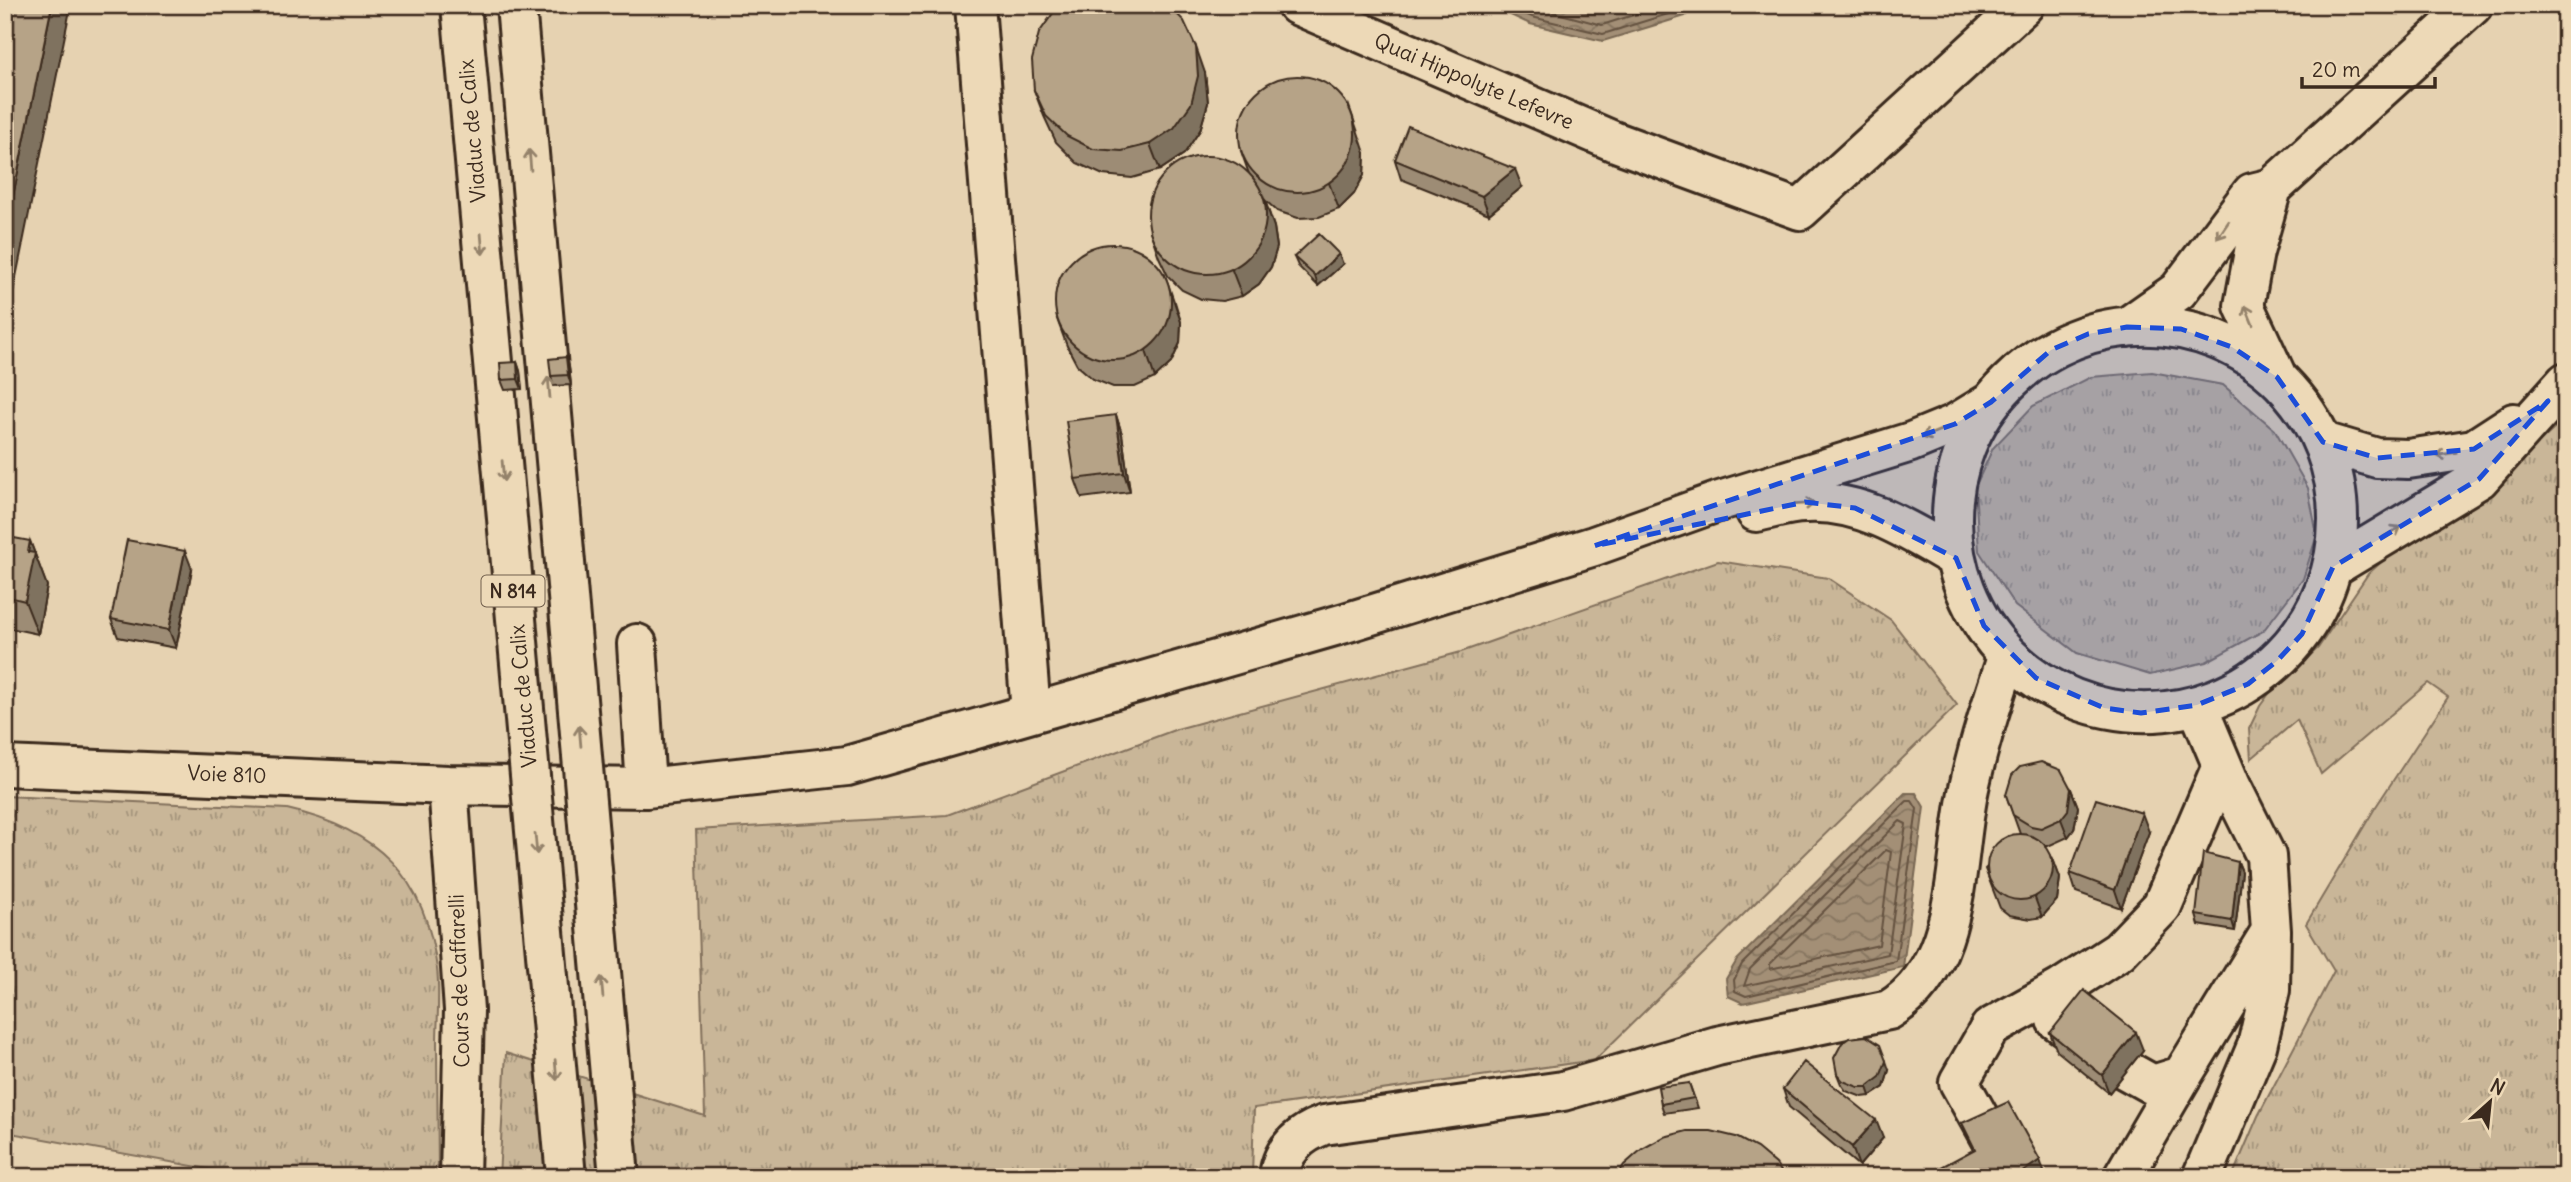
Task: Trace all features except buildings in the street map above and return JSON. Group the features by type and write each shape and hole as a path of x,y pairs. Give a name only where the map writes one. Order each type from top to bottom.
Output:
{"main road":[{"name":"Viaduc de Calix","path":"461,5 566,1177"},
{"name":"N 814","path":"516,5 619,1177"},
{"name":"Quai Hippolyte Lefevre","path":"1297,5 1613,141 1800,210 2024,5"},
{"path":"2127,327 2178,291 2252,193 2281,180 2473,5"},
{"path":"968,7 1031,713"},
{"path":"2277,377 2244,306 2254,252 2281,180"},
{"path":"2127,327 2181,329 2232,347 2277,377 2295,397 2323,442 2336,493 2339,525 2333,567 2321,602 2302,634 2277,661 2248,684 2197,705 2141,713 2104,708 2069,696 2036,678 2008,654 1978,615 1967,593 1956,558 1952,517 1957,476 1970,437 1991,402 2018,373 2050,351 2088,334 2127,327"},
{"path":"2323,442 2377,458 2408,459 2474,449 2557,392"},
{"path":"2333,567 2480,479 2557,392"},
{"path":"1594,546 1720,501 1911,442 1955,424 1991,402"},
{"path":"1594,546 1805,502 1855,508 1898,525 1956,558"},
{"name":"Voie 810","path":"5,766 448,785 646,788 847,766 1345,623 1594,546"},
{"path":"637,644 646,788"},
{"path":"1279,1177 1288,1150 1303,1133 1324,1125 1563,1091 1717,1046 1889,1010 1910,997 1943,935 1954,898 1968,791 1981,738 2008,654"},
{"path":"2197,705 2222,766 2266,856 2271,930 2270,990 2257,1046 2202,1177"},
{"path":"2012,1177 1959,1082 1990,1028 2062,988 2119,951 2162,906 2222,766"},
{"name":"Cours de Caffarelli","path":"448,785 464,1010 460,1177"},
{"path":"2123,1177 2271,930"},
{"path":"2062,988 2056,1020 2087,1043 2117,1065 2153,1085 2182,1076"}],"highlighted area":[{"path":"2127,327 2181,329 2232,347 2277,377 2323,442 2377,458 2474,449 2548,401 2479,479 2333,567 2302,634 2277,661 2248,684 2197,705 2141,713 2104,708 2036,678 1984,626 1956,558 1855,508 1805,502 1594,546 1955,424 1991,402 2051,350 2088,334"}],"green space":[{"path":"2152,372 2223,385 2275,430 2308,488 2317,535 2303,579 2263,631 2206,662 2150,675 2077,653 2015,606 1979,551 1975,487 1993,448 2033,406 2091,377"},
{"path":"2566,418 2566,1177 2232,1177 2258,1116 2334,971 2306,924 2375,808 2448,697 2428,683 2321,774 2297,720 2251,759 2249,729 2271,691 2318,648 2368,574 2388,556 2488,490"},
{"path":"1718,561 1828,578 1891,620 1957,705 1595,1060 1254,1108 1252,1177 499,1177 506,1053 705,1116 696,830 947,815 1177,729 1461,652"},
{"path":"5,796 287,809 346,829 371,844 391,862 408,883 431,936 437,969 438,997 438,1177 253,1177 5,1132"}],"water":[{"path":"1489,5 1696,5 1685,16 1603,41 1530,24"},
{"path":"1905,793 1916,793 1924,807 1903,967 1743,1003 1728,996 1726,979 1737,960"}]}
